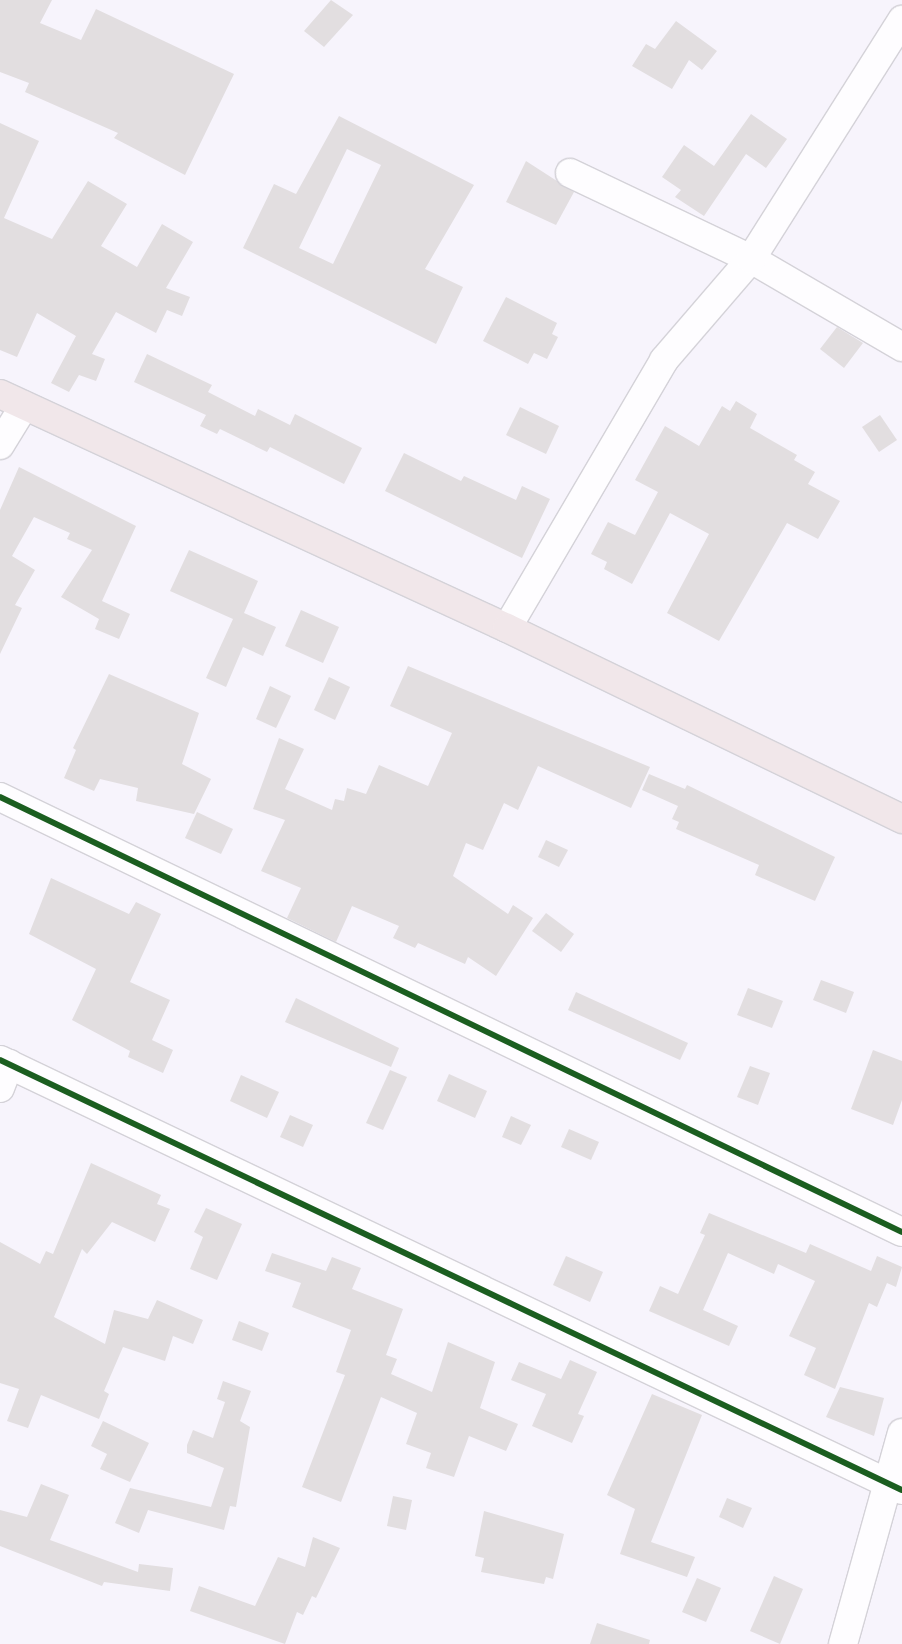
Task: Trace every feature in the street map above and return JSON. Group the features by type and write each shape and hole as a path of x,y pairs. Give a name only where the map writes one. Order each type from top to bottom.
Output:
{"main road":[{"path":"12,400 507,628 902,819"}],"street":[{"path":"507,628 664,360 751,259 902,20"},
{"path":"570,173 751,259 902,347"},
{"path":"0,445 12,400"},
{"path":"0,797 902,1232"},
{"path":"3,1070 894,1487"},
{"path":"843,1644 894,1487 902,1433"}],"building":[{"path":"0,0 52,0 40,23 81,40 96,9 234,74 185,175 114,138 118,133 25,92 29,83 0,72"},
{"path":"331,0 353,15 324,47 304,31"},
{"path":"676,21 717,51 702,70 689,60 672,89 632,66 646,44 655,49"},
{"path":"751,114 787,139 766,168 746,154 704,216 675,197 681,190 662,177 684,145 714,166"},
{"path":"339,116 474,185 425,269 463,287 436,344 243,248 274,184 296,194","holes":["347,149 381,165 333,264 299,248"]},
{"path":"0,123 39,141 4,218 52,239 88,181 127,204 101,246 137,267 162,224 193,242 166,288 190,297 182,316 167,310 156,333 116,312 92,354 105,359 96,381 79,375 69,392 51,383 76,336 37,313 17,357 0,350"},
{"path":"526,161 574,192 556,225 506,202"},
{"path":"506,297 557,323 552,334 558,337 547,359 534,353 528,364 483,341"},
{"path":"837,327 863,343 844,368 820,349"},
{"path":"147,354 212,385 208,392 255,416 258,409 290,425 295,414 362,448 344,484 270,447 267,452 220,429 217,434 200,426 206,415 134,382"},
{"path":"736,401 757,414 750,428 797,455 794,460 815,472 808,484 840,501 818,539 787,523 719,641 667,613 709,534 670,513 632,584 604,569 607,562 591,554 608,522 635,535 658,492 635,480 665,426 699,446 722,406 730,411"},
{"path":"520,407 559,426 546,454 506,435"},
{"path":"880,415 897,440 879,452 862,427"},
{"path":"404,453 461,481 464,476 516,500 522,486 550,499 522,558 385,491"},
{"path":"19,467 136,526 102,601 130,614 119,639 95,629 99,619 61,597 92,550 67,539 70,533 34,517 12,556 35,570 15,605 22,608 0,654 0,510"},
{"path":"189,550 258,581 244,613 276,627 263,656 243,647 226,687 206,678 233,619 170,591"},
{"path":"301,610 339,627 323,663 285,646"},
{"path":"408,666 650,767 631,808 538,766 518,810 504,803 483,850 466,843 453,876 508,914 513,905 533,918 496,976 468,957 465,964 418,943 415,948 393,938 399,926 352,906 336,942 287,918 301,888 261,871 285,820 253,809 279,738 304,749 285,789 332,810 335,799 344,801 347,788 366,794 379,765 428,786 452,733 390,706"},
{"path":"109,674 199,713 182,764 211,779 194,814 136,801 138,788 100,779 94,791 64,778 76,750 73,748"},
{"path":"329,677 350,687 335,720 314,710"},
{"path":"270,686 291,696 276,728 256,719"},
{"path":"649,774 685,789 687,785 835,857 815,901 755,875 759,865 676,829 679,822 672,819 678,806 642,790"},
{"path":"197,812 233,829 221,854 185,838"},
{"path":"546,840 568,850 559,867 538,857"},
{"path":"51,878 129,914 136,902 161,914 130,982 170,1000 152,1040 173,1050 163,1073 128,1057 130,1051 72,1020 96,969 29,934"},
{"path":"546,913 574,934 561,952 532,931"},
{"path":"821,980 854,992 846,1013 813,1000"},
{"path":"748,988 783,1001 772,1028 737,1015"},
{"path":"576,992 688,1043 680,1060 568,1010"},
{"path":"296,998 399,1048 391,1067 285,1022"},
{"path":"873,1050 902,1061 902,1100 893,1125 851,1109"},
{"path":"750,1066 770,1073 758,1105 737,1097"},
{"path":"390,1070 407,1077 383,1130 366,1123"},
{"path":"449,1074 487,1091 475,1118 437,1101"},
{"path":"241,1075 279,1092 267,1118 230,1101"},
{"path":"290,1115 313,1125 303,1147 280,1137"},
{"path":"511,1116 531,1125 521,1145 502,1137"},
{"path":"569,1129 599,1142 591,1160 561,1147"},
{"path":"91,1163 161,1195 157,1204 170,1209 155,1242 112,1222 87,1254 82,1249 54,1317 105,1344 114,1310 148,1319 157,1300 203,1320 193,1344 173,1336 165,1361 123,1347 104,1391 109,1394 99,1419 41,1395 28,1428 7,1421 19,1389 0,1383 0,1242 40,1264 46,1251 53,1254"},
{"path":"206,1208 242,1224 217,1280 190,1269 203,1237 194,1232"},
{"path":"709,1213 806,1253 810,1244 871,1271 877,1256 902,1267 896,1287 887,1283 877,1307 869,1303 835,1389 804,1375 816,1348 789,1336 815,1281 778,1264 774,1274 728,1253 703,1310 738,1326 729,1346 649,1311 660,1286 678,1294 705,1235 700,1233"},
{"path":"272,1253 326,1271 332,1257 361,1268 352,1289 403,1309 386,1355 397,1359 391,1374 432,1392 448,1342 495,1362 480,1408 518,1424 506,1451 469,1436 454,1477 426,1468 431,1453 406,1444 417,1413 381,1397 341,1502 302,1487 345,1375 336,1372 351,1330 292,1307 301,1283 265,1271"},
{"path":"566,1256 603,1272 590,1302 553,1285"},
{"path":"239,1321 269,1333 262,1351 232,1340"},
{"path":"570,1360 597,1372 578,1414 584,1416 572,1443 532,1426 546,1394 511,1380 519,1362 561,1379"},
{"path":"223,1381 251,1391 240,1421 250,1427 236,1507 230,1506 224,1530 148,1510 139,1533 115,1523 130,1488 211,1507 224,1468 187,1453 187,1445 193,1430 213,1438 225,1402 217,1399"},
{"path":"840,1387 884,1398 874,1436 826,1417"},
{"path":"652,1394 702,1415 651,1542 695,1557 687,1577 620,1554 635,1509 607,1495"},
{"path":"103,1421 149,1443 130,1482 100,1469 107,1454 91,1446"},
{"path":"41,1484 69,1495 50,1540 138,1572 139,1564 173,1568 170,1591 104,1582 102,1586 0,1546 0,1510 27,1517"},
{"path":"393,1496 412,1500 406,1530 387,1526"},
{"path":"727,1498 752,1508 743,1528 719,1517"},
{"path":"484,1511 564,1534 553,1579 546,1577 544,1584 481,1572 484,1558 475,1556"},
{"path":"313,1537 340,1548 316,1598 312,1596 303,1615 297,1612 285,1644 190,1611 199,1586 255,1606 278,1557 305,1567"},
{"path":"774,1576 803,1589 780,1644 750,1631"},
{"path":"697,1578 721,1588 706,1622 682,1612"},
{"path":"597,1623 650,1640 649,1644 590,1644"}],"cycle path":[{"path":"0,797 902,1232"},
{"path":"0,1060 902,1490"}]}
